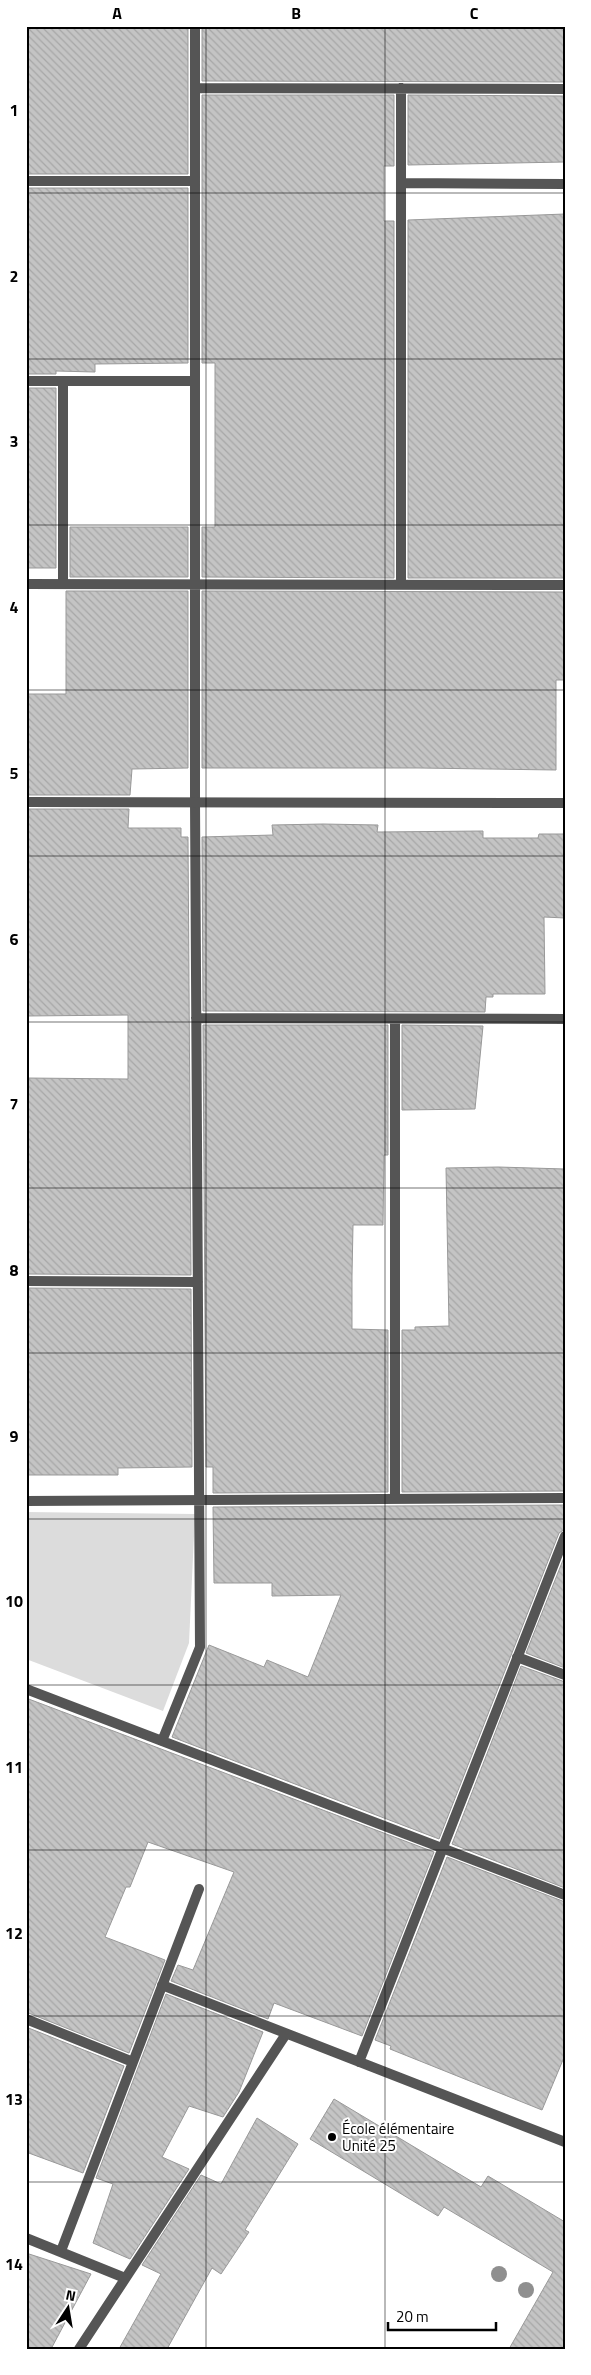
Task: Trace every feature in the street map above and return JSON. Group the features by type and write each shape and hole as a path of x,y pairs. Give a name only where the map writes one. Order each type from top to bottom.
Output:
{"street":[{"path":"162,1741 200,1647 195,802 195,26"},
{"path":"195,88 565,88"},
{"path":"401,88 401,585"},
{"path":"26,181 195,181"},
{"path":"401,183 565,184"},
{"path":"26,380 195,381"},
{"path":"63,381 63,584"},
{"path":"26,584 565,585"},
{"path":"26,802 565,803"},
{"path":"196,1018 565,1019"},
{"path":"395,1019 396,1499"},
{"path":"26,1281 198,1282"},
{"path":"26,1501 565,1498"},
{"path":"359,2062 565,1536"},
{"path":"518,1656 565,1675"},
{"path":"26,1689 565,1894"},
{"path":"61,2251 198,1889"},
{"path":"162,1985 565,2142"},
{"path":"26,2019 133,2062"},
{"path":"79,2349 286,2034"},
{"path":"26,2238 125,2278"}],"shaded area":[{"path":"26,1512 195,1514 189,1643 163,1711 26,1659"}],"building":[{"path":"26,26 188,26 188,174 26,174"},
{"path":"202,26 565,26 565,82 202,81"},
{"path":"202,95 394,95 394,166 384,166 384,221 394,221 394,578 202,577 202,527 215,527 215,363 202,363"},
{"path":"408,95 565,96 565,162 408,165"},
{"path":"26,188 188,188 188,363 95,364 95,372 56,371 56,374 26,374"},
{"path":"565,214 565,578 408,578 408,220"},
{"path":"26,388 56,388 56,568 26,568"},
{"path":"70,527 188,527 188,577 70,577"},
{"path":"66,591 188,591 188,768 132,769 130,795 26,795 26,694 66,694"},
{"path":"202,591 565,592 565,680 556,680 556,770 202,768"},
{"path":"26,809 129,809 128,828 181,828 181,837 188,837 191,1275 26,1274 26,1078 128,1079 128,1015 26,1016"},
{"path":"272,825 378,825 377,832 483,831 483,838 538,838 539,834 565,834 565,918 544,917 545,994 493,994 493,997 486,997 485,1012 203,1011 202,837 273,835"},
{"path":"203,1025 388,1025 388,1155 384,1155 383,1225 353,1225 352,1329 388,1330 388,1492 213,1493 213,1467 206,1467"},
{"path":"402,1025 483,1026 475,1109 402,1110"},
{"path":"446,1168 565,1169 565,1491 402,1492 402,1330 415,1330 415,1327 449,1326"},
{"path":"26,1288 191,1289 192,1467 118,1468 118,1475 26,1475"},
{"path":"565,1505 565,1529 559,1533 439,1839 172,1737 209,1645 264,1667 267,1660 308,1677 341,1595 272,1596 272,1583 214,1583 213,1507"},
{"path":"565,1555 565,1668 526,1653"},
{"path":"521,1666 565,1682 565,1888 452,1844"},
{"path":"26,1698 434,1852 362,2036 274,2003 268,2019 171,1981 178,1965 193,1970 234,1872 148,1842 130,1887 126,1887 105,1937 165,1960 129,2053 26,2012"},
{"path":"447,1857 565,1902 565,2055 542,2110 390,2049 391,2046 375,2040"},
{"path":"166,1994 263,2032 239,2092 223,2117 189,2106 162,2157 189,2169 130,2259 93,2243 113,2184 96,2178"},
{"path":"26,2027 124,2066 83,2173 26,2152"},
{"path":"334,2099 481,2187 488,2176 565,2222 565,2349 509,2349 553,2272 444,2207 438,2216 310,2139"},
{"path":"257,2118 298,2144 245,2230 249,2232 221,2274 212,2268 167,2349 119,2349 161,2274 142,2265 201,2175 221,2184"},
{"path":"26,2253 91,2274 51,2349 26,2349"}],"place":[{"name":"École élémentaire Unité 25","path":"332,2137"}]}
